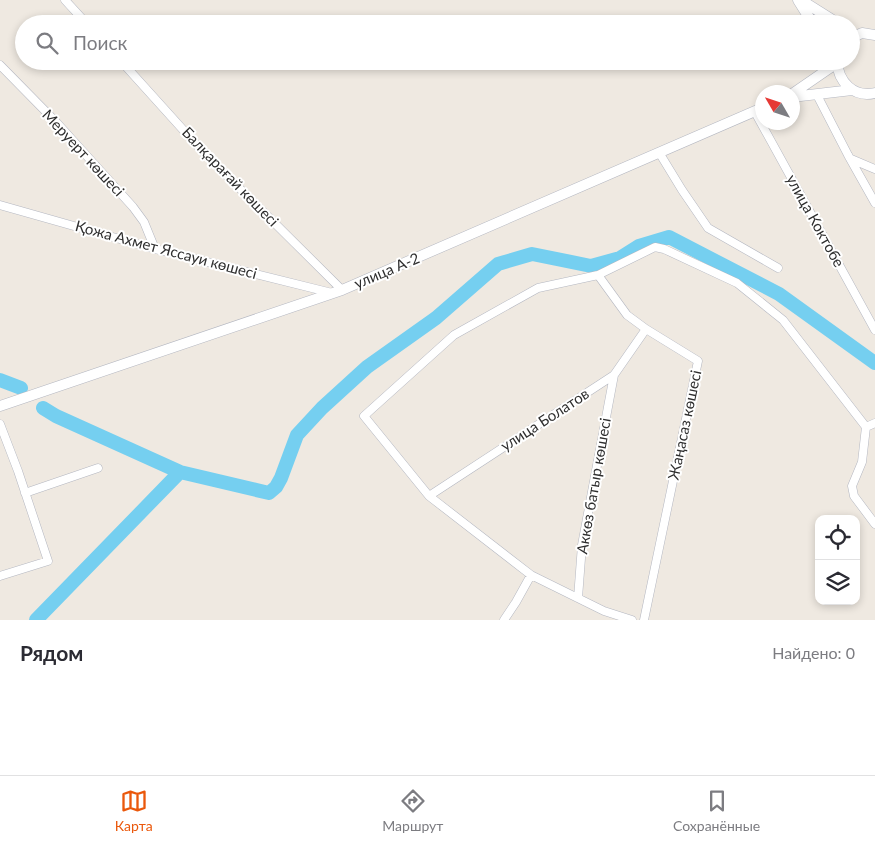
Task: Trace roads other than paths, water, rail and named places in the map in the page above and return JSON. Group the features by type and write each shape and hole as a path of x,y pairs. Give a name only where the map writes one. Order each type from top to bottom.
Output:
{"main road":[{"path":"799,0 807,15"},
{"path":"799,0 824,15"},
{"path":"860,30 872,34"},
{"path":"800,90 826,70"},
{"path":"839,70 841,79 852,90 873,94"},
{"path":"800,96 852,90"},
{"name":"улица А-2","path":"0,406 342,290 755,112"}],"street":[{"path":"66,0 79,15"},
{"name":"Меруерт көшесі","path":"0,65 57,123 134,207 144,222 155,249"},
{"name":"Балқарағай көшесі","path":"129,70 204,153 342,290"},
{"path":"818,95 875,203"},
{"name":"улица Коктобе","path":"770,130 875,330"},
{"path":"660,154 708,228 778,268"},
{"path":"851,159 875,169"},
{"name":"Қожа Ахмет Яссауи көшесі","path":"1,204 155,249 332,293"},
{"path":"632,620 604,610 531,575 429,496 364,416 454,335 538,288 598,275 656,247 737,283 783,320 866,427 862,462 852,486 854,496 875,524"},
{"name":"Жаңасаз көшесі","path":"598,275 627,315 698,361 644,620"},
{"name":"улица Болатов","path":"429,496 614,375 646,329"},
{"name":"Аккөз батыр көшесі","path":"578,598 582,545 614,375"},
{"path":"866,427 875,423"},
{"path":"0,424 48,561 0,576"},
{"path":"25,493 98,468"},
{"path":"504,620 531,575"}],"waterway":[{"path":"43,408 56,416 180,472 269,493 276,487 281,478 297,435 322,408 367,367 436,318 498,264 532,254 591,266 620,258 639,246 669,237 779,294 875,363"},
{"path":"0,380 21,388"},
{"path":"36,620 180,472"}]}
